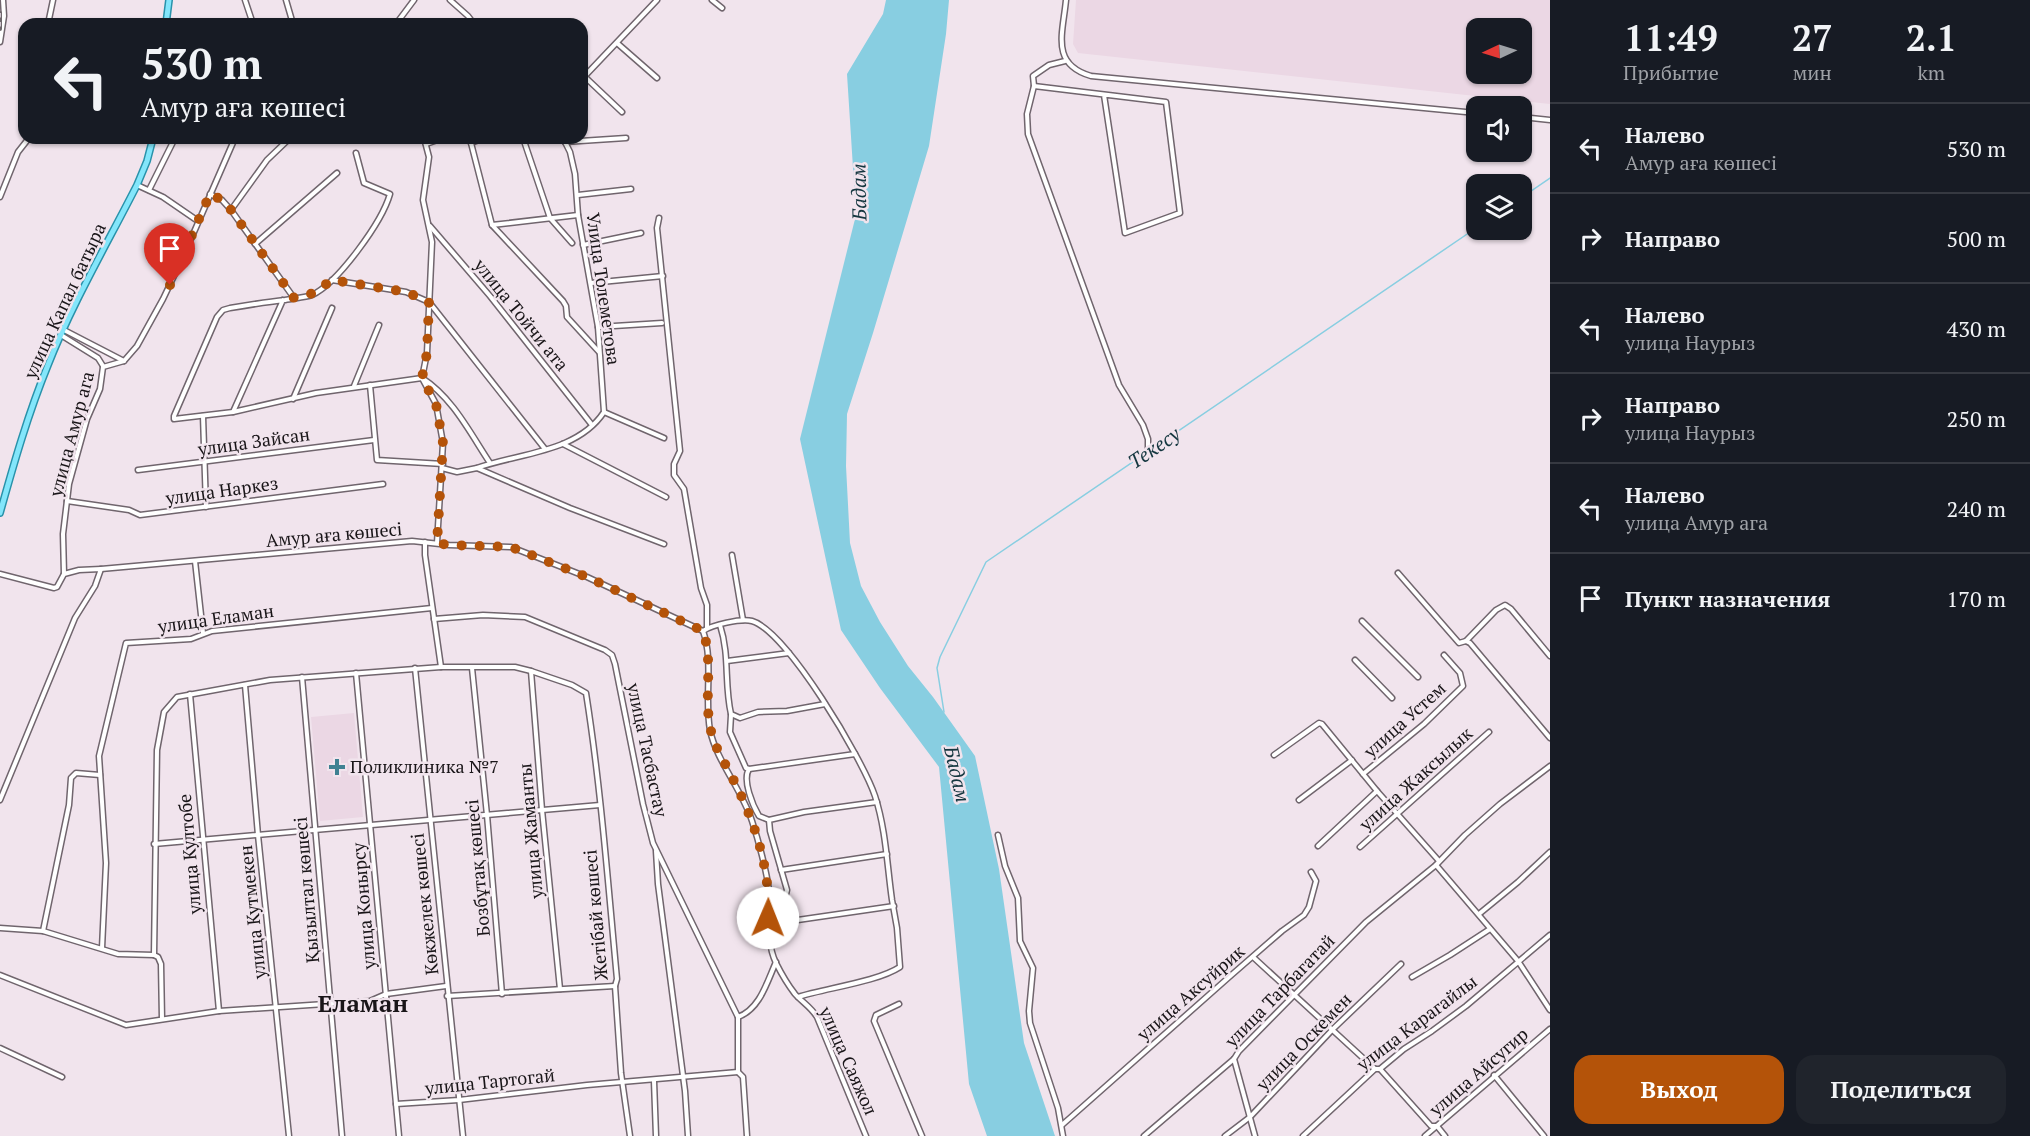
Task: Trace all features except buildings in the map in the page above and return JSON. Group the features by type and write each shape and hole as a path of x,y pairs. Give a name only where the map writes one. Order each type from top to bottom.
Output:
{"main road":[{"path":"167,18 169,0"},
{"name":"улица Капал батыра","path":"0,513 21,441 48,366 62,332 137,185 151,144"}],"street":[{"path":"0,42 4,16 3,0"},
{"path":"49,18 53,0"},
{"path":"245,0 251,18"},
{"path":"285,0 290,18"},
{"path":"400,18 414,0"},
{"path":"450,0 470,18"},
{"path":"588,73 657,0"},
{"path":"1066,0 1062,45 1065,61 1079,73 1090,76 1466,112"},
{"path":"715,1 722,8"},
{"path":"617,44 657,78"},
{"path":"1065,61 1040,70 1033,76 1034,86 1027,114 1028,134 1119,385 1143,425 1148,439 1148,451"},
{"path":"588,82 622,111"},
{"path":"1034,86 1104,94 1166,102 1180,213 1125,233 1104,94"},
{"path":"1532,118 1550,120"},
{"path":"588,139 626,138"},
{"path":"0,197 18,152 24,144"},
{"path":"149,190 172,144"},
{"path":"62,332 124,361 137,346 163,299 232,144"},
{"path":"231,210 267,160 284,144"},
{"path":"426,144 429,169 423,200 432,242 432,275 427,353 422,378 436,404 443,443 437,543"},
{"path":"471,144 492,225 562,301 566,306 567,317 600,353"},
{"path":"525,144 550,218 572,243"},
{"name":"Улица Толеметова","path":"565,144 575,174 578,215 598,327 604,412"},
{"path":"356,153 364,183 389,193 390,196 374,229 332,280 316,293 223,310 174,418 233,412 354,387 422,378 437,388 455,410 490,463"},
{"path":"255,244 337,173"},
{"path":"137,185 163,197 198,221"},
{"path":"578,195 631,189"},
{"path":"210,194 222,200 231,210 294,298"},
{"path":"492,225 578,215"},
{"path":"591,284 663,276 657,228 659,218"},
{"name":"улица Тойчи ата","path":"428,223 490,296 592,425"},
{"path":"583,245 641,233"},
{"name":"улица Саяжол","path":"663,276 680,452 675,464 674,475 684,489 701,588 706,600 708,714 711,732 752,821 768,887 768,927 776,962 798,997 812,1009 817,1017 866,1136"},
{"path":"332,280 406,292 429,302 545,449"},
{"path":"233,412 283,300"},
{"path":"293,399 332,308"},
{"path":"598,327 662,323"},
{"path":"354,387 379,325"},
{"path":"62,332 98,358 104,367"},
{"name":"улица Амур ага","path":"64,574 63,534 69,484 87,420 100,389 104,367 124,361"},
{"path":"370,385 374,440 378,460 443,466 458,472 477,468 572,440 592,425 604,412 664,438"},
{"path":"203,416 206,507"},
{"name":"улица Зайсан","path":"138,470 374,440"},
{"path":"562,444 666,497"},
{"path":"477,468 570,508 664,544"},
{"name":"улица Наркез","path":"67,501 129,510 140,515 383,484"},
{"name":"Амур аға көшесі","path":"0,574 54,588 57,587 64,574 79,570 412,541 511,547 578,573 705,629"},
{"path":"425,542 441,667"},
{"path":"732,555 743,620"},
{"path":"195,561 203,633"},
{"path":"0,800 75,618 95,586 101,569"},
{"path":"1398,573 1459,643 1466,641 1496,610 1504,605 1511,609 1550,656"},
{"name":"улица Еламан","path":"102,948 106,863 100,775 102,742 126,643 191,639 203,633 432,608"},
{"name":"улица Тасбастау","path":"434,619 483,615 525,617 612,655 643,804 656,849 738,1017 738,1072 743,1077 747,1136"},
{"path":"705,629 743,620 760,625 779,641 825,704 855,754 877,802 887,854 900,967 863,981 798,997"},
{"path":"1362,621 1418,677"},
{"path":"720,625 727,651 730,732 746,768 855,754"},
{"path":"1466,641 1550,738"},
{"path":"727,661 789,653"},
{"name":"улица Устем","path":"1363,774 1424,723 1463,686 1460,673 1444,655"},
{"path":"1355,660 1392,698"},
{"path":"154,955 157,750 164,712 177,697 302,677 415,668 515,667 531,670"},
{"name":"Көкжелек көшесі","path":"415,668 463,1136"},
{"name":"Бозбұтақ көшесі","path":"472,668 502,994"},
{"name":"Жетібай көшесі","path":"531,670 572,685 586,693 600,804 617,979 615,986 623,1084 630,1136"},
{"name":"улица Жаманты","path":"531,670 560,989"},
{"name":"улица Конырсу","path":"356,673 399,1136"},
{"name":"Қызылтал көшесі","path":"302,677 342,1136"},
{"name":"улица Кутмекен","path":"245,685 289,1136"},
{"name":"улица Култобе","path":"190,694 219,1011"},
{"path":"731,714 740,718 758,712 787,711 825,704"},
{"path":"1275,755 1319,723 1322,724 1398,813 1518,961 1550,1010"},
{"name":"улица Жаксылык","path":"1360,847 1489,732"},
{"path":"1299,800 1352,760"},
{"name":"улица Тарбагатай","path":"1144,1136 1234,1059 1294,993 1366,922 1438,863 1500,804 1550,766"},
{"path":"749,769 746,780 757,814 762,818 771,819 877,802"},
{"path":"43,931 69,805 71,778 76,773 100,775"},
{"path":"1318,846 1377,791"},
{"path":"154,843 314,831 600,804"},
{"path":"771,819 787,894 779,924"},
{"path":"998,836 1005,866 1018,898 1020,941 1033,968 1030,1023 1062,1125 1063,1136"},
{"path":"656,849 658,884 688,1136"},
{"path":"1479,914 1550,852"},
{"path":"781,870 887,854"},
{"name":"улица Аксуйрик","path":"1062,1125 1282,931 1304,915 1309,907 1316,881 1311,872"},
{"path":"768,927 894,906"},
{"path":"0,928 43,931 118,954 158,957 161,964 162,1019"},
{"path":"1412,977 1490,929"},
{"name":"улица Карагайлы","path":"1303,1136 1377,1069 1466,1006 1550,935"},
{"path":"1253,957 1377,1069 1431,1126 1437,1126 1445,1136"},
{"path":"738,1017 753,1006 763,993 776,962"},
{"name":"улица Оскемен","path":"1225,1136 1250,1117 1333,1029 1401,964"},
{"path":"0,975 122,1024 219,1011 370,1001 386,994 446,986"},
{"path":"447,996 615,986"},
{"path":"899,1004 874,1018 922,1136"},
{"name":"улица Айсугир","path":"1425,1136 1550,1029"},
{"path":"0,1048 62,1077"},
{"path":"1234,1059 1255,1136"},
{"name":"улица Тартогай","path":"396,1104 459,1100 587,1085 623,1084 738,1072"},
{"path":"1494,1075 1544,1136"},
{"path":"654,1081 656,1136"}],"shaded area":[{"path":"1076,0 1550,0 1550,104 1532,102 1532,96 1476,96 1078,53 1073,44"},
{"name":"Поликлиника №7","path":"354,713 363,817 320,821 311,717"}],"water":[{"name":"Бадам","path":"886,0 949,0 929,146 847,414 846,466 850,543 861,586 880,622 908,666 975,756 999,869 1024,1043 1055,1136 987,1136 969,1084 939,767 880,688 841,630 800,439 856,215 847,74 883,14"}],"waterway":[{"name":"Текесу","path":"1532,190 1550,178"},
{"name":"Текесу","path":"944,712 937,668 940,657 986,562 1466,235"}],"railway":[{"path":"0,13 0,29"}],"place":[{"name":"Поликлиника №7","path":"337,767"}],"district":[{"name":"Еламан","path":"363,1004"}],"route":[{"path":"170,285 210,194 222,200 231,210 294,298 316,293 332,280 406,292 429,302 427,353 422,378 436,404 443,443 437,543 511,547 531,553 703,631 708,664 707,697 711,732 752,821 768,887 768,918"}]}
